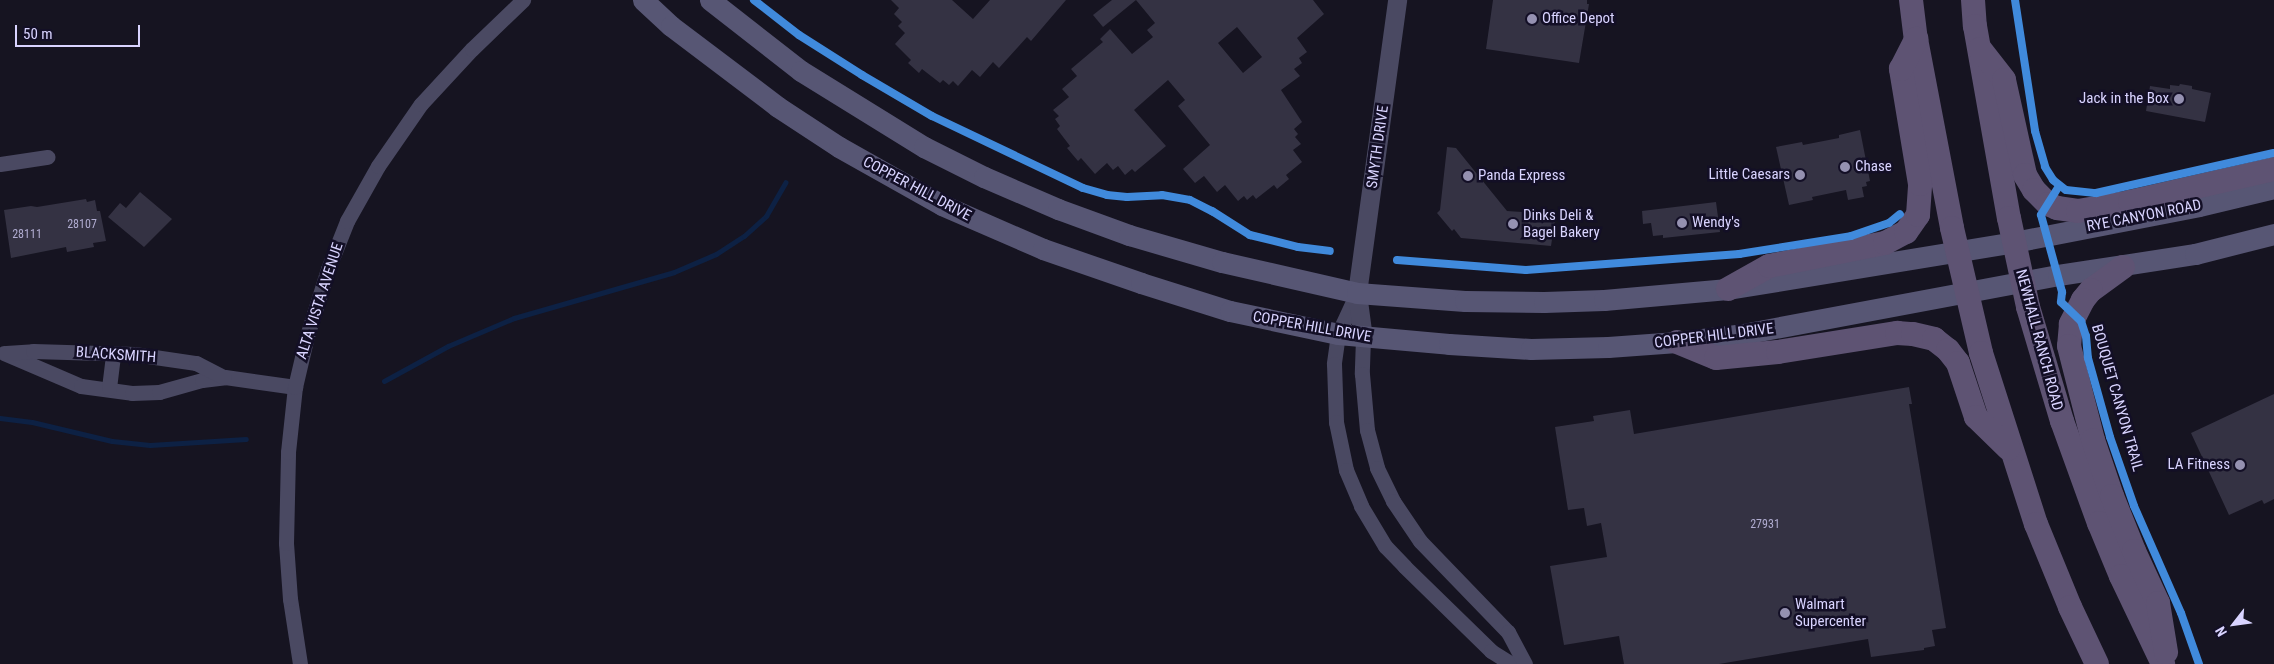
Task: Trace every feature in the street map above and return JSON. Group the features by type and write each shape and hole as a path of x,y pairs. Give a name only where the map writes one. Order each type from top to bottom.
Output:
{"main road":[{"name":"COPPER HILL DRIVE","path":"643,0 672,26 778,108 839,147 942,205 1043,249 1141,283 1230,311 1338,334 1363,338 1531,348 1608,347 1677,342 1800,324 2058,276 2123,267"},
{"path":"710,0 801,70 924,147 984,177 1058,209 1129,235 1222,262 1357,293 1465,301 1544,302 1604,300 1728,289 2014,242"},
{"path":"1911,0 1916,39 1957,250 1981,353 2012,452 2046,549 2070,608 2097,664"},
{"name":"NEWHALL RANCH ROAD","path":"1973,0 1979,47 2022,283 2062,422 2121,576 2162,664"},
{"path":"1728,289 1770,266 1885,243 1906,232 1918,215 1920,184 1901,69 1916,39"},
{"path":"1979,47 2004,80 2025,175 2034,190 2048,204 2057,208 2078,211 2130,202 2274,169"},
{"name":"RYE CANYON ROAD","path":"2014,242 2199,206 2274,188"},
{"path":"2167,664 2158,603 2134,551 2112,496 2091,431 2069,346 2071,324 2083,300 2091,290 2123,267 2195,254 2274,234"},
{"path":"1677,342 1716,358 1778,352 1897,333 1934,339 1948,350 1958,363 1976,417 2012,452"}],"street":[{"name":"ALTA VISTA AVENUE","path":"300,664 290,599 286,543 288,452 294,387 307,336 328,269 348,221 378,166 421,104 472,49 523,0"},
{"name":"SMYTH DRIVE","path":"1363,338 1357,293 1397,0"},
{"path":"0,164 46,157"},
{"path":"1357,293 1338,334 1334,364 1336,422 1346,470 1361,506 1386,546 1404,566 1491,651 1512,664"},
{"path":"1363,338 1362,374 1367,430 1377,468 1393,501 1420,541 1508,632 1525,664"},
{"name":"BLACKSMITH","path":"2,353 33,351 134,354 196,363 225,377"},
{"name":"BLACKSMITH","path":"2,353 80,386 109,388 132,393 159,392 202,380 225,377 294,387"},
{"path":"109,388 113,354"}],"building":[{"path":"891,0 952,0 973,19 990,0 1066,0 1031,41 1027,37 999,68 993,62 980,77 972,70 958,86 953,81 949,85 943,80 940,83 922,69 919,73 908,63 911,60 895,44 905,33 898,26 902,22 894,14 899,8"},
{"path":"1112,0 1136,0 1103,27 1093,15"},
{"path":"1136,0 1313,0 1324,14 1297,38 1307,52 1299,58 1302,63 1294,69 1300,76 1281,90 1302,122 1294,129 1298,134 1295,137 1301,144 1293,150 1302,162 1286,175 1289,179 1277,189 1274,185 1256,199 1253,195 1247,200 1244,196 1238,201 1225,185 1217,192 1204,176 1195,183 1183,169 1210,145 1178,106 1185,100 1168,80 1134,110 1166,146 1135,172 1132,169 1125,175 1118,166 1113,170 1107,163 1095,174 1081,158 1078,161 1067,148 1070,146 1057,129 1060,126 1055,119 1059,116 1053,110 1069,97 1062,89 1077,76 1071,69 1103,42 1100,39 1110,29 1132,54 1153,37 1147,30 1155,23","holes":["1237,27 1262,57 1243,73 1218,43"]},
{"path":"1493,0 1587,0 1587,4 1589,4 1579,63 1486,49"},
{"name":"Jack in the Box","path":"2180,84 2211,93 2205,122 2146,111 2150,86 2170,89 2170,85 2179,86"},
{"path":"1860,130 1870,181 1866,182 1867,186 1862,187 1864,197 1848,200 1846,190 1812,197 1813,200 1789,205 1776,147 1802,142 1803,145 1839,138 1839,135"},
{"path":"1447,147 1456,148 1507,211 1536,213 1546,211 1553,214 1555,220 1551,246 1461,238 1454,229 1452,231 1437,213 1440,210"},
{"path":"140,192 172,219 144,247 108,217 120,203 126,208"},
{"path":"86,199 87,202 95,200 97,211 100,211 106,241 93,243 94,247 67,252 66,247 11,258 4,210"},
{"path":"1716,202 1720,232 1663,238 1663,235 1653,236 1651,223 1643,224 1642,211"},
{"path":"1909,387 1912,404 1909,404 1946,628 1932,630 1935,646 1924,648 1924,650 1871,657 1868,639 1719,664 1624,664 1619,636 1564,645 1550,566 1607,557 1601,523 1587,526 1584,508 1568,510 1555,427 1594,421 1593,416 1630,410 1634,434"},
{"name":"LA Fitness","path":"2274,394 2274,499 2264,504 2262,500 2229,515 2191,433"}],"waterway":[{"path":"384,381 448,346 514,318 674,272 716,254 744,236 766,216 786,182"},
{"path":"0,418 32,422 112,441 150,445 246,439"}],"cycle path":[{"path":"754,0 799,35 932,116 1083,188 1107,195 1127,197 1162,195 1190,200 1212,211 1250,235 1298,247 1330,251"},
{"path":"2015,0 2035,131 2045,167 2053,180 2066,190 2096,193 2274,153"},
{"name":"BOUQUET CANYON TRAIL","path":"2059,186 2041,215 2062,292 2061,302 2081,321 2086,336 2088,358 2110,437 2134,506 2181,613 2199,664"},
{"path":"1397,260 1526,270 1739,254 1851,236 1889,223 1900,214"}],"place":[{"name":"Office Depot","path":"1532,19"},
{"name":"Jack in the Box","path":"2179,99"},
{"name":"Chase","path":"1845,167"},
{"name":"Little Caesars","path":"1800,175"},
{"name":"Panda Express","path":"1468,176"},
{"name":"Wendy's","path":"1682,223"},
{"name":"Dinks Deli & Bagel Bakery","path":"1513,224"},
{"name":"LA Fitness","path":"2240,465"},
{"name":"Walmart Supercenter","path":"1785,613"}]}
